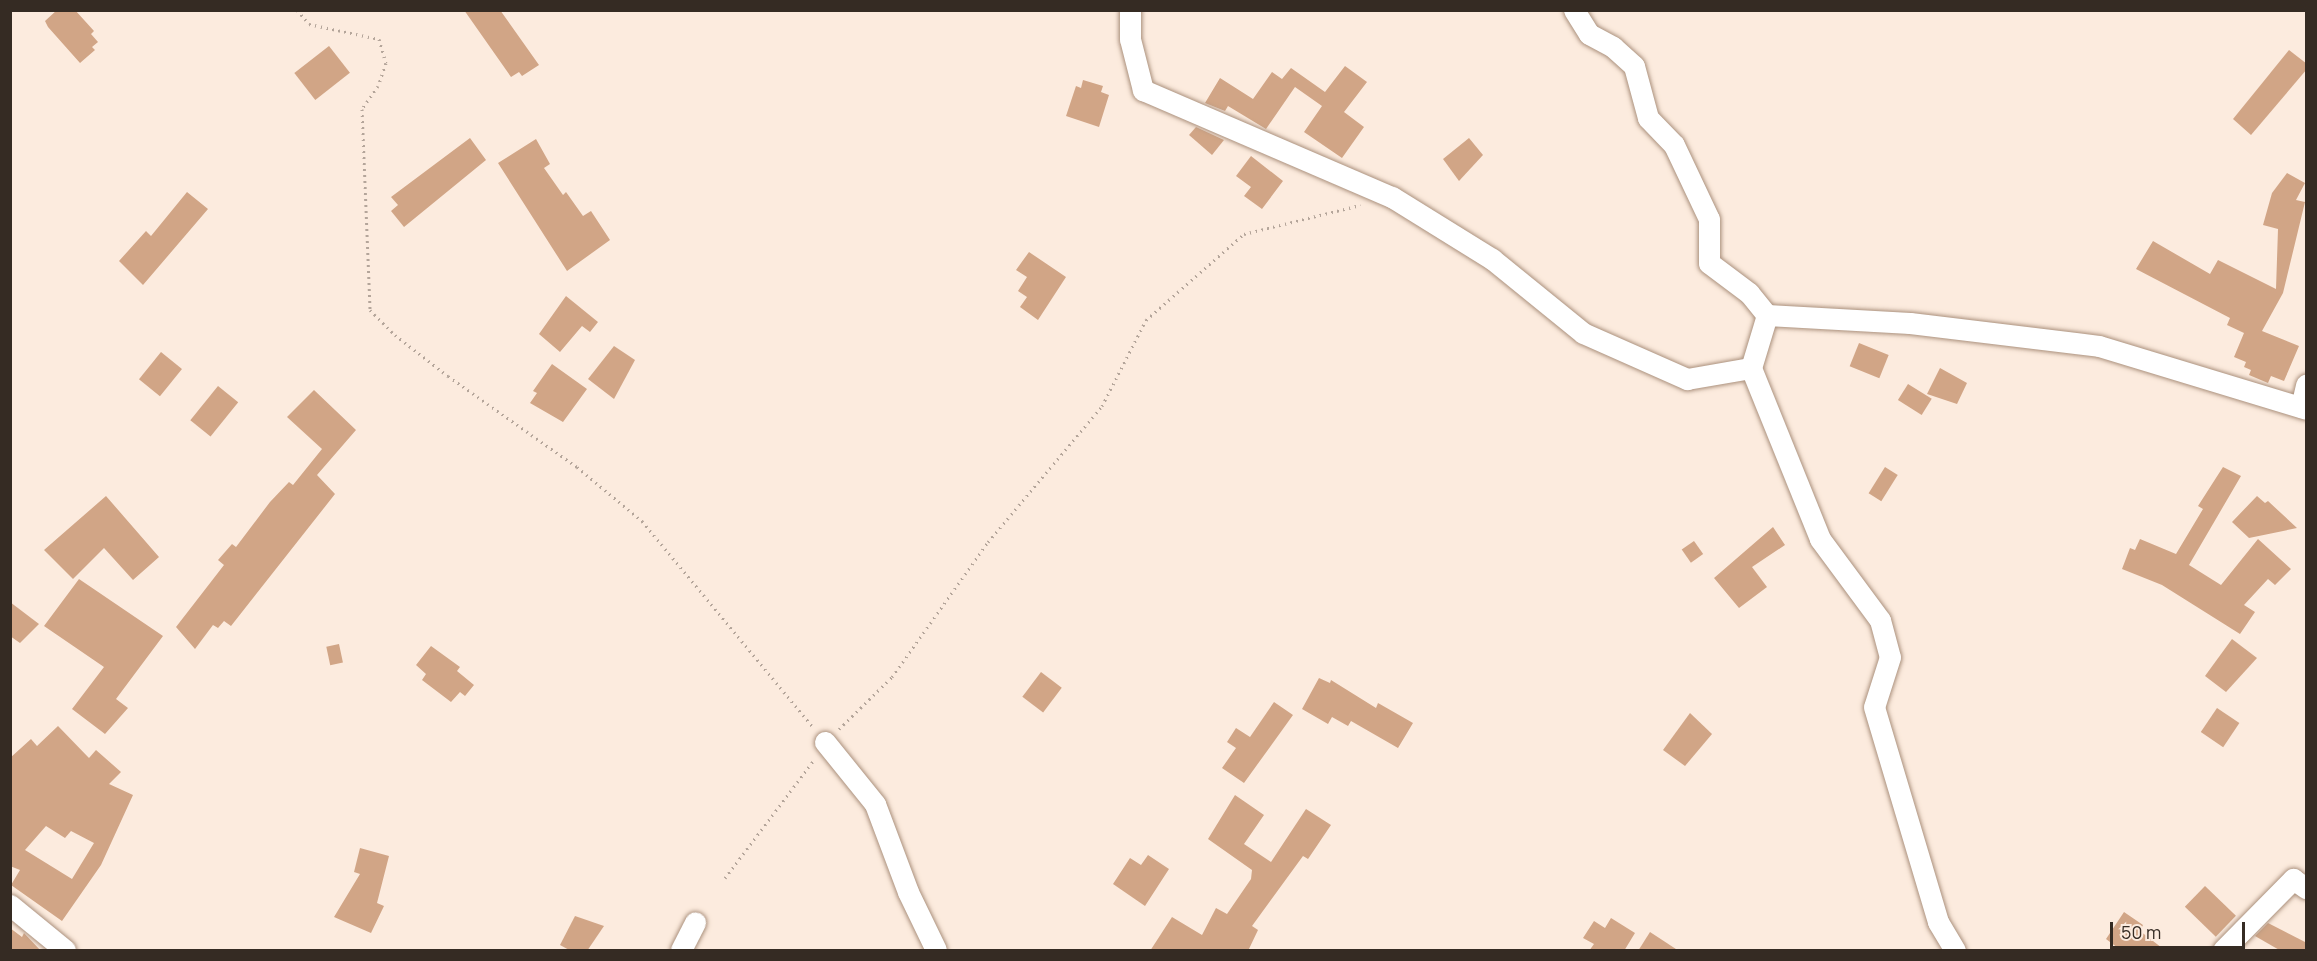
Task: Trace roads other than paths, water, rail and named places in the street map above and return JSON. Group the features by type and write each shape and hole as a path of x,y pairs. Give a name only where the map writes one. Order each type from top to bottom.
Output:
{"street":[{"path":"1130,10 1130,39 1143,90 1392,197 1492,259 1583,333 1687,379 1750,368"},
{"path":"1574,10 1588,34 1613,47 1634,66 1648,118 1674,145 1708,219 1709,263 1749,293 1767,315 1910,322 2099,346 2304,408 2307,385"},
{"path":"1767,315 1750,368 1820,539 1880,620 1890,657 1874,707 1938,922 1954,951"},
{"path":"825,742 875,804 908,892 936,951"},
{"path":"2223,951 2293,879 2307,888"},
{"path":"10,905 65,951"},
{"path":"681,951 695,922"}]}
